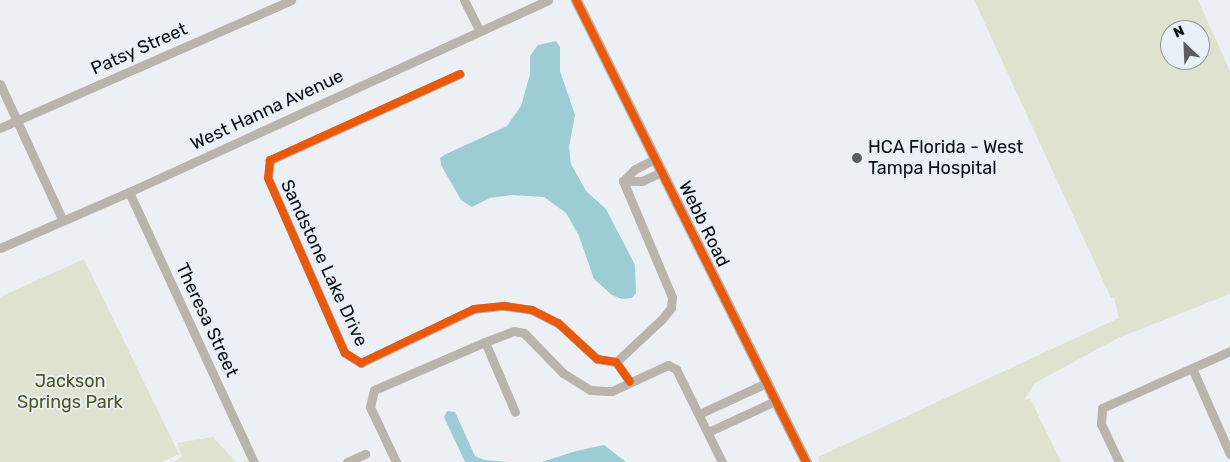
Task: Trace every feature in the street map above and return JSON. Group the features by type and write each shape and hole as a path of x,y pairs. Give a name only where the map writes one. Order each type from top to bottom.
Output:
{"street":[{"name":"Patsy Street","path":"0,128 291,0"},
{"path":"464,0 479,30"},
{"name":"West Hanna Avenue","path":"0,248 62,219 130,192 479,30 548,0"},
{"name":"Webb Road","path":"576,0 806,462"},
{"name":"Sandstone Lake Drive","path":"460,74 270,160 268,178 345,353 361,363 474,309 504,306 532,310 558,323 597,359 616,362"},
{"path":"0,84 62,219"},
{"path":"623,181 636,169 655,159"},
{"path":"623,181 642,181 661,172"},
{"path":"623,181 672,297 671,308 662,319 616,362 630,382"},
{"name":"Theresa Street","path":"130,192 254,462"},
{"path":"396,462 370,407 374,390 514,330 524,333 577,384 590,390 612,390 668,365 676,369 722,462"},
{"path":"485,342 515,412"},
{"path":"1118,462 1101,424 1102,408 1230,351"},
{"path":"1192,368 1230,454"},
{"path":"698,414 766,383"},
{"path":"708,432 775,401"},
{"path":"347,462 365,454"}],"green space":[{"path":"974,0 1198,0 1207,20 1160,20 1160,70 1210,70 1210,27 1230,71 1230,294 1118,338 1035,383 1024,400 1030,398 1061,462 820,462 818,457 1119,318 1114,298 1111,298"},
{"name":"Jackson Springs Park","path":"84,259 179,454 162,462 0,462 0,297"},
{"path":"213,437 236,462 173,462 182,457 177,443"}],"water":[{"path":"556,41 560,47 560,71 575,115 569,147 571,164 586,191 606,209 635,265 636,293 632,298 622,299 612,295 594,279 579,236 566,213 544,197 511,195 490,198 472,207 461,200 441,165 440,158 446,154 507,126 521,106 530,74 530,56 538,45"},
{"path":"447,411 455,412 475,456 484,460 509,462 465,462 444,417"},
{"path":"604,445 626,462 542,462 576,451"}],"cycle path":[{"path":"576,0 806,462"},
{"path":"460,74 270,160 268,178 345,353 361,363 474,309 504,306 532,310 558,323 597,359 616,362 630,382"}],"place":[{"name":"HCA Florida - West Tampa Hospital","path":"857,158"}]}
